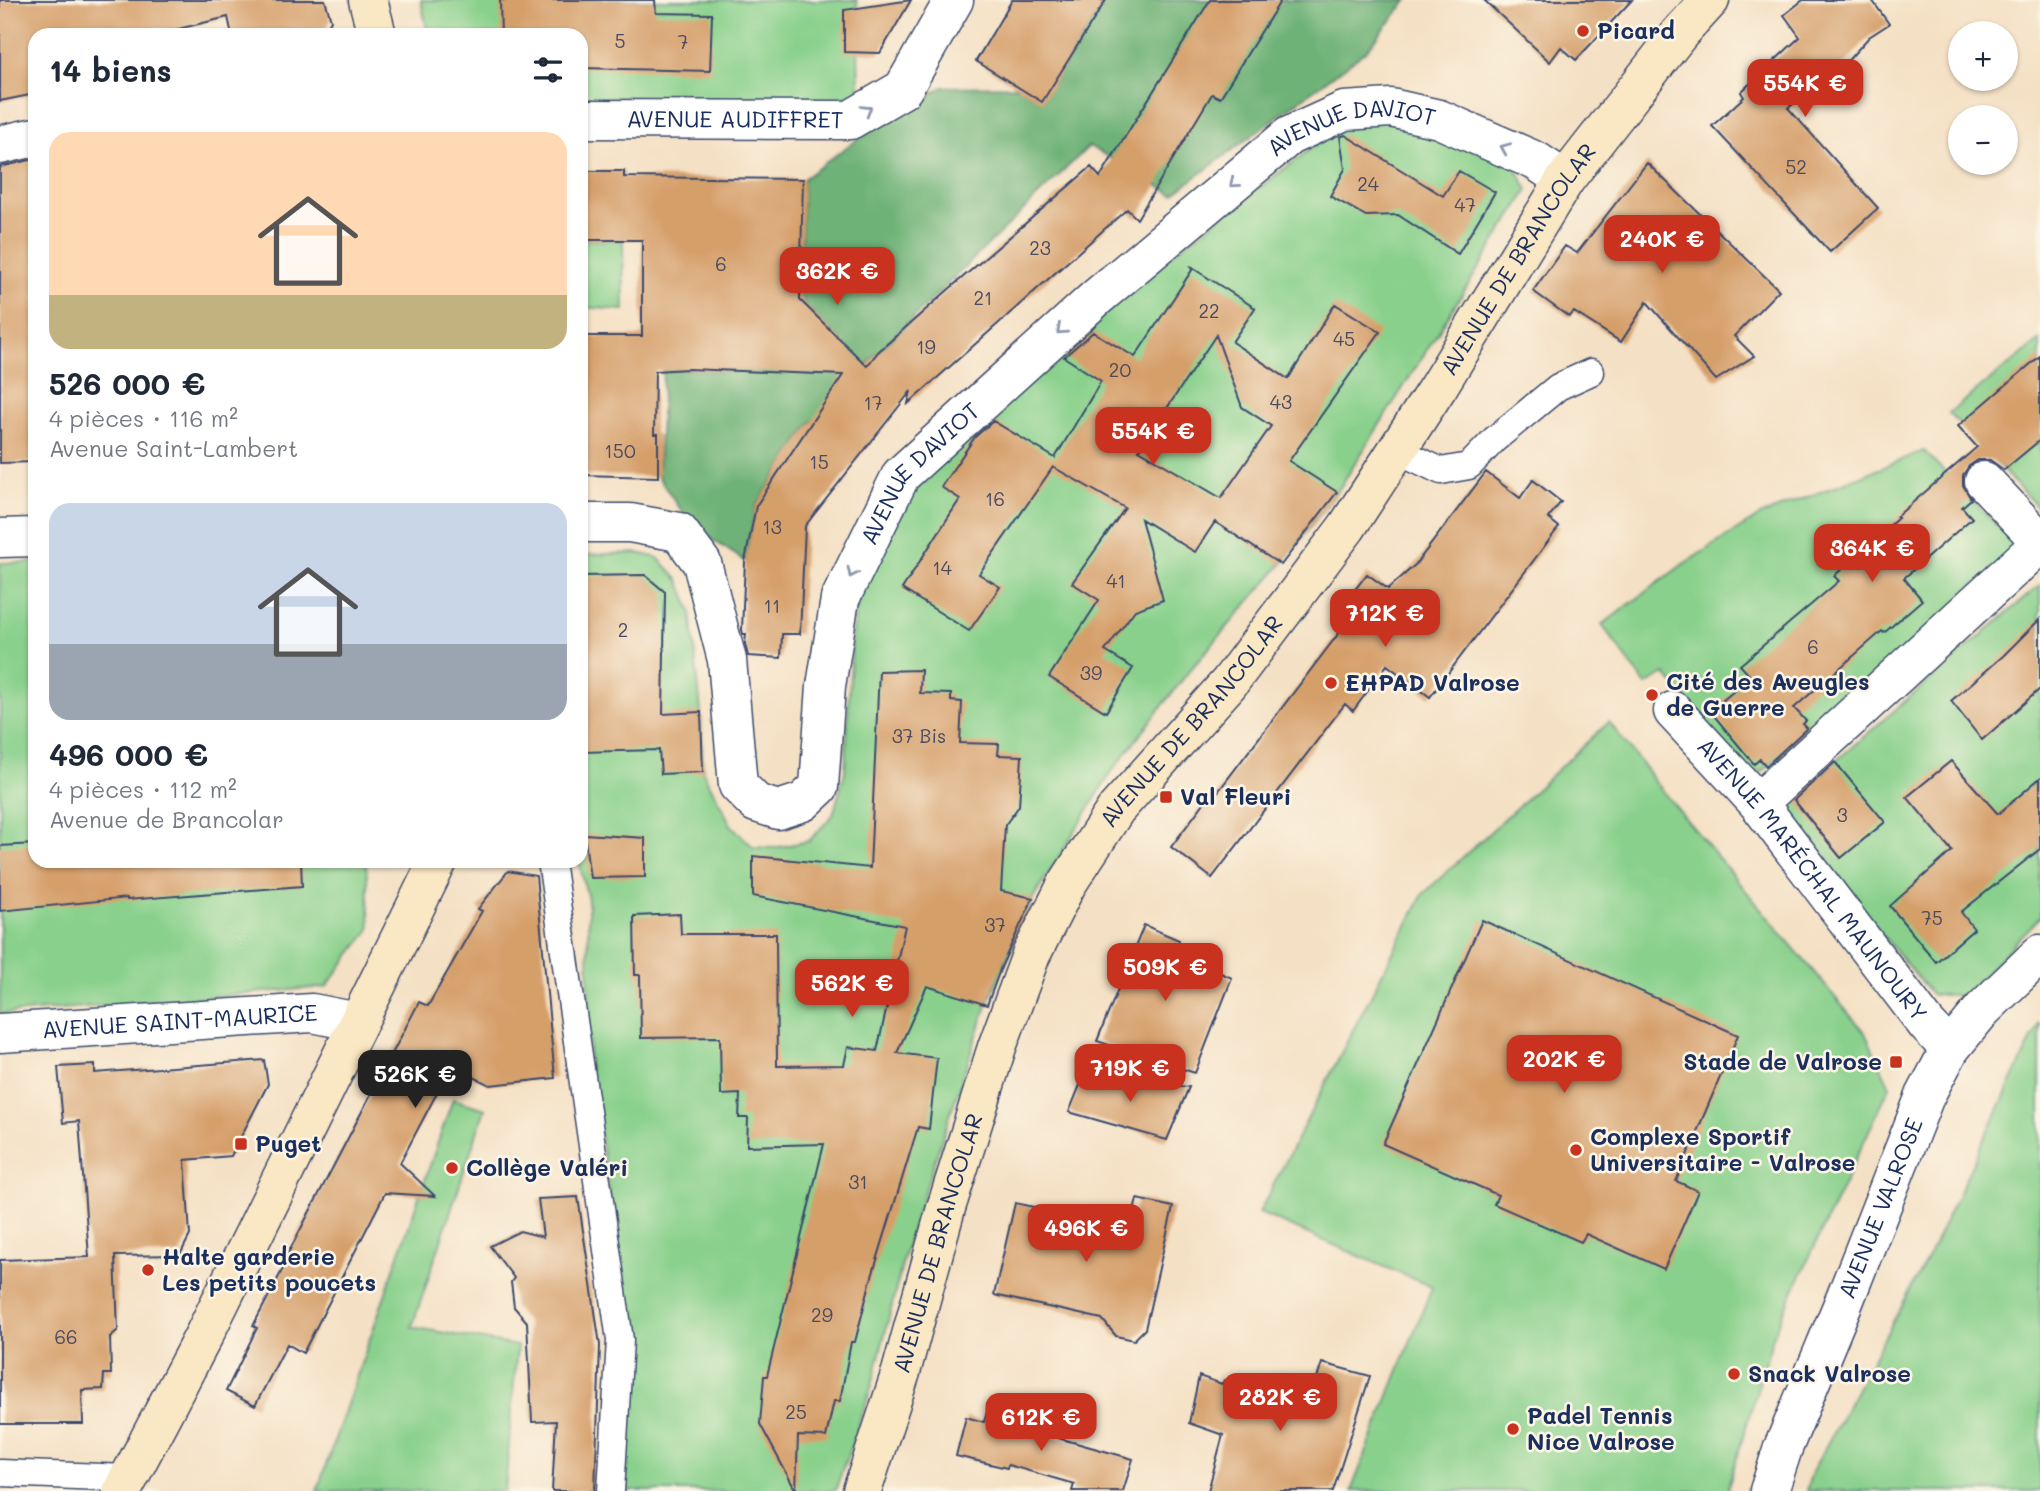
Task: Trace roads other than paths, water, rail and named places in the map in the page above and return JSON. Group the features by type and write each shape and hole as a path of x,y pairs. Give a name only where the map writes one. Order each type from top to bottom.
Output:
{"street":[{"path":"368,0 375,28"},
{"name":"AVENUE AUDIFFRET","path":"588,119 850,120 903,89 954,0"},
{"name":"AVENUE DE BRANCOLAR","path":"870,1488 946,1208 997,1048 1031,955 1067,884 1116,809 1229,682 1347,527 1565,180 1679,34 1710,0"},
{"name":"AVENUE DAVIOT","path":"588,523 630,523 679,532 702,563 727,660 738,785 757,803 778,810 803,802 818,788 826,685 840,599 901,475 1096,298 1289,136 1344,111 1391,108 1439,119 1536,161 1565,180"},
{"path":"0,145 28,139"},
{"path":"1758,803 2040,542 1984,481"},
{"path":"0,538 28,537"},
{"name":"AVENUE MARÉCHAL MAUNOURY","path":"1674,711 1758,803 1927,1024 1950,1049"},
{"path":"125,1485 211,1320 435,868"},
{"name":"AVENUE VALROSE","path":"1769,1491 1783,1448 1925,1096 1950,1049 1983,1009 2040,954"},
{"name":"AVENUE SAINT-MAURICE","path":"0,1033 312,1013 358,1023"}],"lane":[{"path":"1397,450 1441,471 1469,466 1495,439 1558,387 1591,372"},
{"path":"552,868 620,1340 611,1491"},
{"path":"0,1473 125,1485"}],"place":[{"name":"Picard","path":"1583,31"},
{"name":"EHPAD Valrose","path":"1331,683"},
{"name":"Cité des Aveugles de Guerre","path":"1652,695"},
{"name":"Val Fleuri","path":"1166,797"},
{"name":"Stade de Valrose","path":"1896,1062"},
{"name":"Puget","path":"241,1144"},
{"name":"Complexe Sportif Universitaire - Valrose","path":"1576,1150"},
{"name":"Collège Valéri","path":"452,1168"},
{"name":"Halte garderie Les petits poucets","path":"148,1270"},
{"name":"Snack Valrose","path":"1734,1374"},
{"name":"Padel Tennis Nice Valrose","path":"1513,1429"}]}
